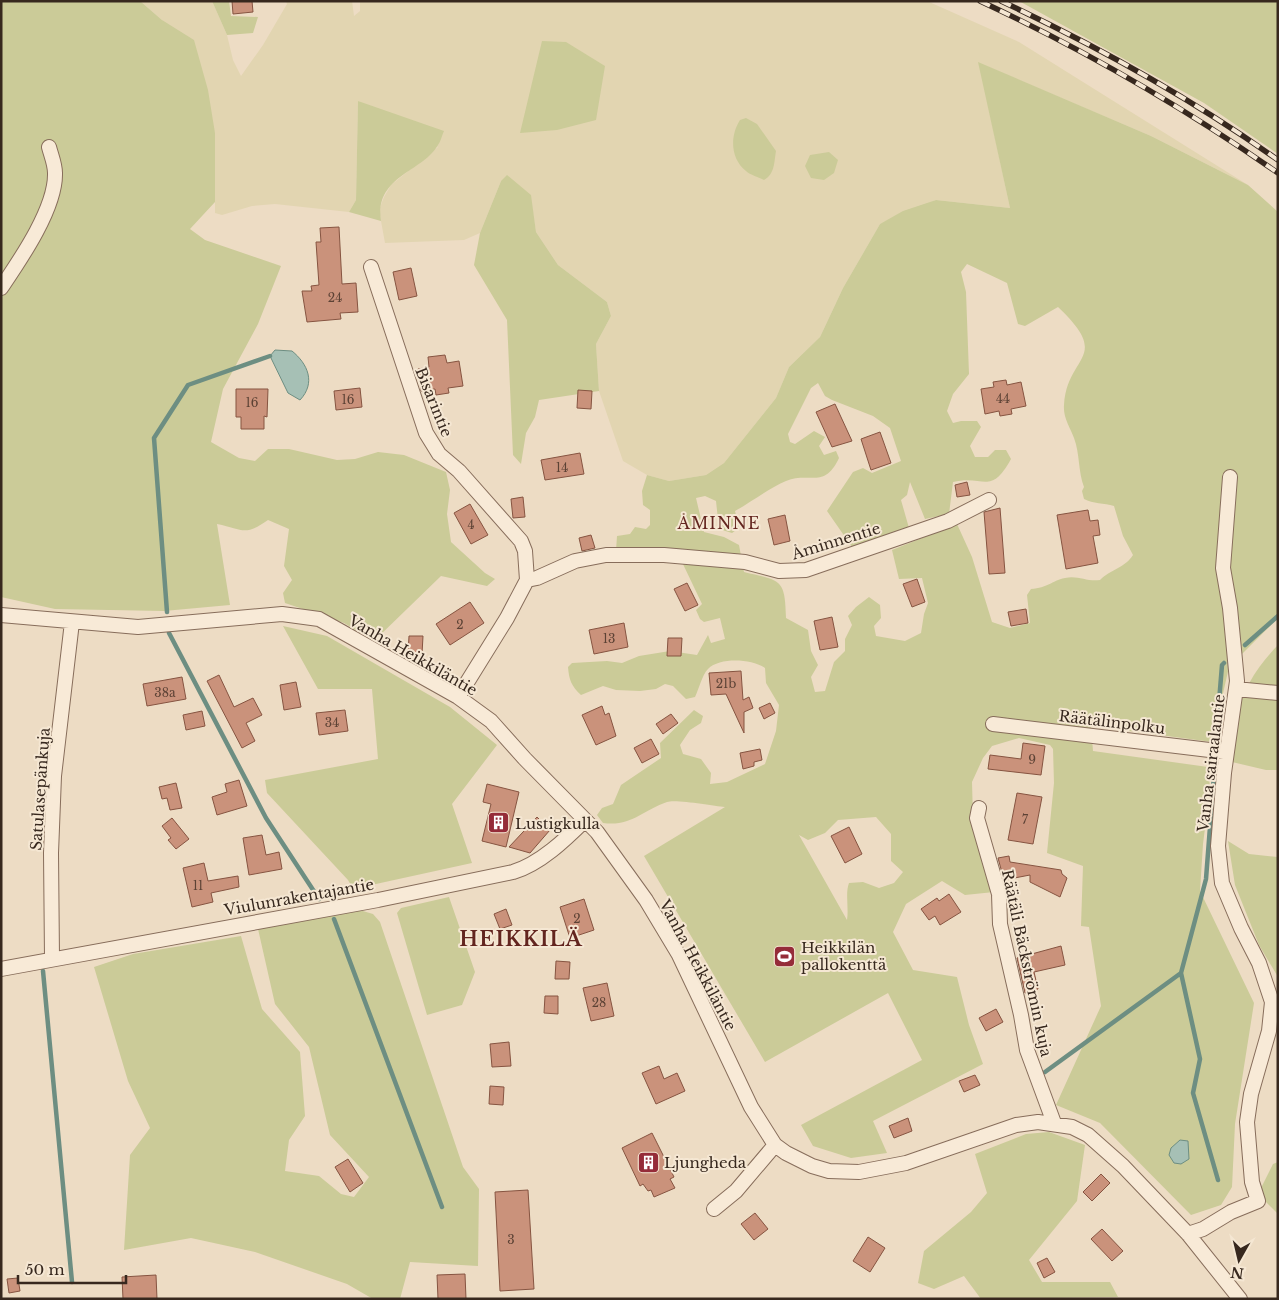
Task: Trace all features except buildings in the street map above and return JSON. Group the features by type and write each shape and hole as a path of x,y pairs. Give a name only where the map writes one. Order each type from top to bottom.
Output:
{"street":[{"path":"1,288 36,232 50,198 56,175 49,147"},
{"name":"Bisarintie","path":"371,267 390,332 426,433 439,454 459,471 521,541 526,557 527,580"},
{"name":"Vanha sairaalantie","path":"1188,1234 1203,1229 1231,1212 1258,1201 1252,1182 1247,1122 1251,1094 1269,1031 1275,1000 1260,963 1241,928 1222,883 1218,846 1226,752 1238,681 1230,608 1223,568 1230,477"},
{"name":"Åminnentie","path":"527,580 537,578 575,561 606,556 664,555 745,562 779,571 806,570 948,521 988,500"},
{"path":"458,697 507,618 527,580"},
{"name":"Vanha Heikkiläntie","path":"1,615 138,626 265,615 319,618 458,697 492,721 597,832 646,900 678,955 751,1107 775,1145 812,1166 829,1171 859,1172 906,1163 1016,1126 1038,1122 1072,1127 1088,1136 1123,1166 1188,1234 1240,1299"},
{"name":"Satulasepänkuja","path":"52,958 51,853 54,776 72,622"},
{"path":"1236,689 1278,693"},
{"name":"Räätälinpolku","path":"994,724 1226,752"},
{"name":"Räätäli Bäckströmin kuja","path":"979,808 977,818 999,894 1000,924 1027,1050 1054,1123"},
{"name":"Viulunrakentajantie","path":"1,969 52,958 378,900 513,872 522,869 568,837 585,820"},
{"path":"714,1209 736,1190 775,1145"}],"shaded area":[{"path":"140,1 212,1 227,35 233,60 241,76 263,45 287,4 286,1 352,1 354,16 360,11 360,1 927,1 1019,42 1248,185 1151,136 979,63 1010,208 936,200 880,224 843,288 820,337 789,367 776,398 724,463 706,475 669,481 647,475 623,461 599,391 596,344 611,316 607,302 558,265 536,232 530,195 501,181 480,233 464,240 385,243 379,210 384,197 391,185 438,147 358,101 356,200 349,212 275,204 252,206 222,215 215,213 215,133 162,20"},
{"path":"275,350 292,351 306,368 309,380 308,387 300,400 288,393 270,356"},
{"path":"1180,1140 1188,1141 1189,1159 1181,1164 1174,1163 1169,1155 1171,1148"}],"green space":[{"path":"1,1 140,1 162,20 194,40 208,90 215,133 215,202 190,229 205,240 281,266 258,324 223,389 211,442 239,458 255,461 268,449 289,449 337,460 355,459 378,452 404,455 446,472 450,490 447,514 451,542 485,573 495,579 487,586 441,576 374,641 344,623 285,603 283,593 292,580 284,566 289,529 268,520 248,530 217,524 230,605 164,611 55,609 1,597"},
{"path":"212,1 229,1 231,16 258,17 253,33 227,35"},
{"path":"1019,1 1278,1 1278,154 1204,103"},
{"path":"542,41 566,42 605,66 596,120 557,130 520,133"},
{"path":"978,62 1151,136 1248,185 1278,212 1278,618 1229,667 1212,742 1092,726 1090,714 1093,751 1208,767 1210,788 1203,844 1200,891 1254,1003 1235,1124 1232,1187 1221,1205 1191,1215 1100,1123 1056,1105 1101,1006 1089,927 1081,926 1083,866 1047,853 1054,783 1053,749 1050,745 1019,738 992,746 983,758 972,782 973,818 994,892 965,895 942,881 906,904 893,932 913,970 957,977 969,1025 983,1064 873,1121 887,1153 851,1158 813,1146 801,1125 922,1060 888,993 765,1062 644,856 725,807 672,801 659,805 629,820 613,824 603,823 597,815 602,808 613,804 621,785 661,758 660,743 694,710 703,716 701,723 690,730 680,745 683,754 701,759 711,773 710,784 727,782 765,764 776,731 779,705 766,683 765,668 744,661 728,661 713,665 704,675 695,697 686,699 673,686 665,684 656,689 640,691 616,690 603,686 581,695 571,682 569,675 568,667 572,663 607,661 622,663 639,656 670,651 697,655 708,635 711,643 725,639 720,618 704,622 700,619 696,610 702,604 682,562 616,551 617,536 630,534 635,527 646,529 650,525 650,510 643,505 642,491 647,475 669,481 706,475 724,463 776,398 789,367 820,337 843,288 880,224 903,211 936,200 1010,208","holes":["967,264 1007,283 1018,324 1025,326 1058,307 1083,337 1085,347 1083,356 1072,375 1064,405 1066,418 1076,444 1084,487 1082,491 1084,499 1114,506 1123,536 1133,555 1126,563 1100,580 1070,577 1031,589 1027,595 1030,623 1010,628 992,622 972,557 957,524 892,550 899,579 922,578 928,603 921,633 905,641 876,636 874,626 881,618 880,605 869,597 848,616 852,625 845,639 845,651 834,662 825,691 815,692 811,677 818,665 811,651 808,630 786,618 784,595 778,583 766,577 744,572 739,545 724,537 704,532 696,498 705,496 716,501 719,529 732,533 739,528 735,511 767,491 795,478 816,478 828,474 839,458 836,451 824,455 819,446 825,437 814,431 795,444 790,442 788,434 811,388 818,383 825,396 873,416 890,428 901,461 872,473 863,468 853,472 827,511 852,547 909,528 901,500 907,495 910,482 925,519 949,514 953,482 964,480 986,482 997,478 1011,459 1006,450 995,450 988,457 975,457 970,446 981,427 977,421 953,423 947,411 953,394 969,374 966,292 961,272","876,817 891,834 891,861 903,872 894,883 879,888 863,882 849,883 847,891 847,920 799,835 808,840 825,833 838,820"]},
{"path":"358,101 444,131 439,143 431,154 401,176 385,194 381,206 381,221 349,212 356,200"},
{"path":"746,118 757,124 776,151 772,171 764,180 746,171 734,153 734,133 740,120"},
{"path":"829,152 838,160 834,173 824,180 811,178 805,166 810,155"},
{"path":"507,175 531,195 536,232 558,265 607,302 611,316 596,344 599,391 539,400 535,417 526,433 521,464 513,455 507,320 474,265 480,233 501,181"},
{"path":"283,626 327,636 450,707 497,745 452,804 472,863 353,889 348,880 267,793 265,780 378,759 372,689 318,689"},
{"path":"1278,645 1278,770 1266,770 1232,762 1239,722 1235,720 1238,709 1246,689 1257,670"},
{"path":"1228,841 1249,854 1278,857 1278,977 1259,945 1235,885"},
{"path":"449,897 475,972 462,1005 427,1015 397,913 401,908"},
{"path":"356,909 373,914 380,922 463,1167 479,1189 478,1266 410,1262 400,1299 373,1299 347,1284 255,1252 191,1238 124,1250 130,1155 150,1128 128,1081 94,967 133,954 241,936 262,1009 300,1052 305,1116 289,1140 285,1171 319,1176 341,1194 354,1197 369,1177 330,1135 309,1047 275,1004 258,929"},
{"path":"1049,1132 1085,1145 1077,1201 1029,1260 1042,1282 1110,1282 1118,1297 981,1299 964,1276 934,1289 918,1283 924,1251 971,1212 987,1193 975,1154 1026,1134"},
{"path":"1278,1162 1278,1214 1266,1202 1260,1190 1273,1164"}],"waterway":[{"path":"167,612 154,438 188,385 270,356"},
{"path":"1245,645 1278,616"},
{"path":"169,633 266,818 319,899"},
{"path":"1216,739 1222,665 1224,663"},
{"path":"1045,1072 1181,973 1206,879 1215,762"},
{"path":"334,919 442,1207"},
{"path":"43,971 72,1282"},
{"path":"1181,973 1200,1059 1193,1093 1218,1180"}],"railway":[{"path":"980,1 1058,39 1170,102 1278,173"},
{"path":"1001,1 1073,36 1143,74 1212,116 1278,160"}],"place":[{"name":"Lustigkulla","path":"499,823"},
{"name":"Heikkilän pallokenttä","path":"785,956"},
{"name":"Ljungheda","path":"648,1162"}],"district":[{"name":"ÅMINNE","path":"719,523"},
{"name":"HEIKKILÄ","path":"521,939"}]}
